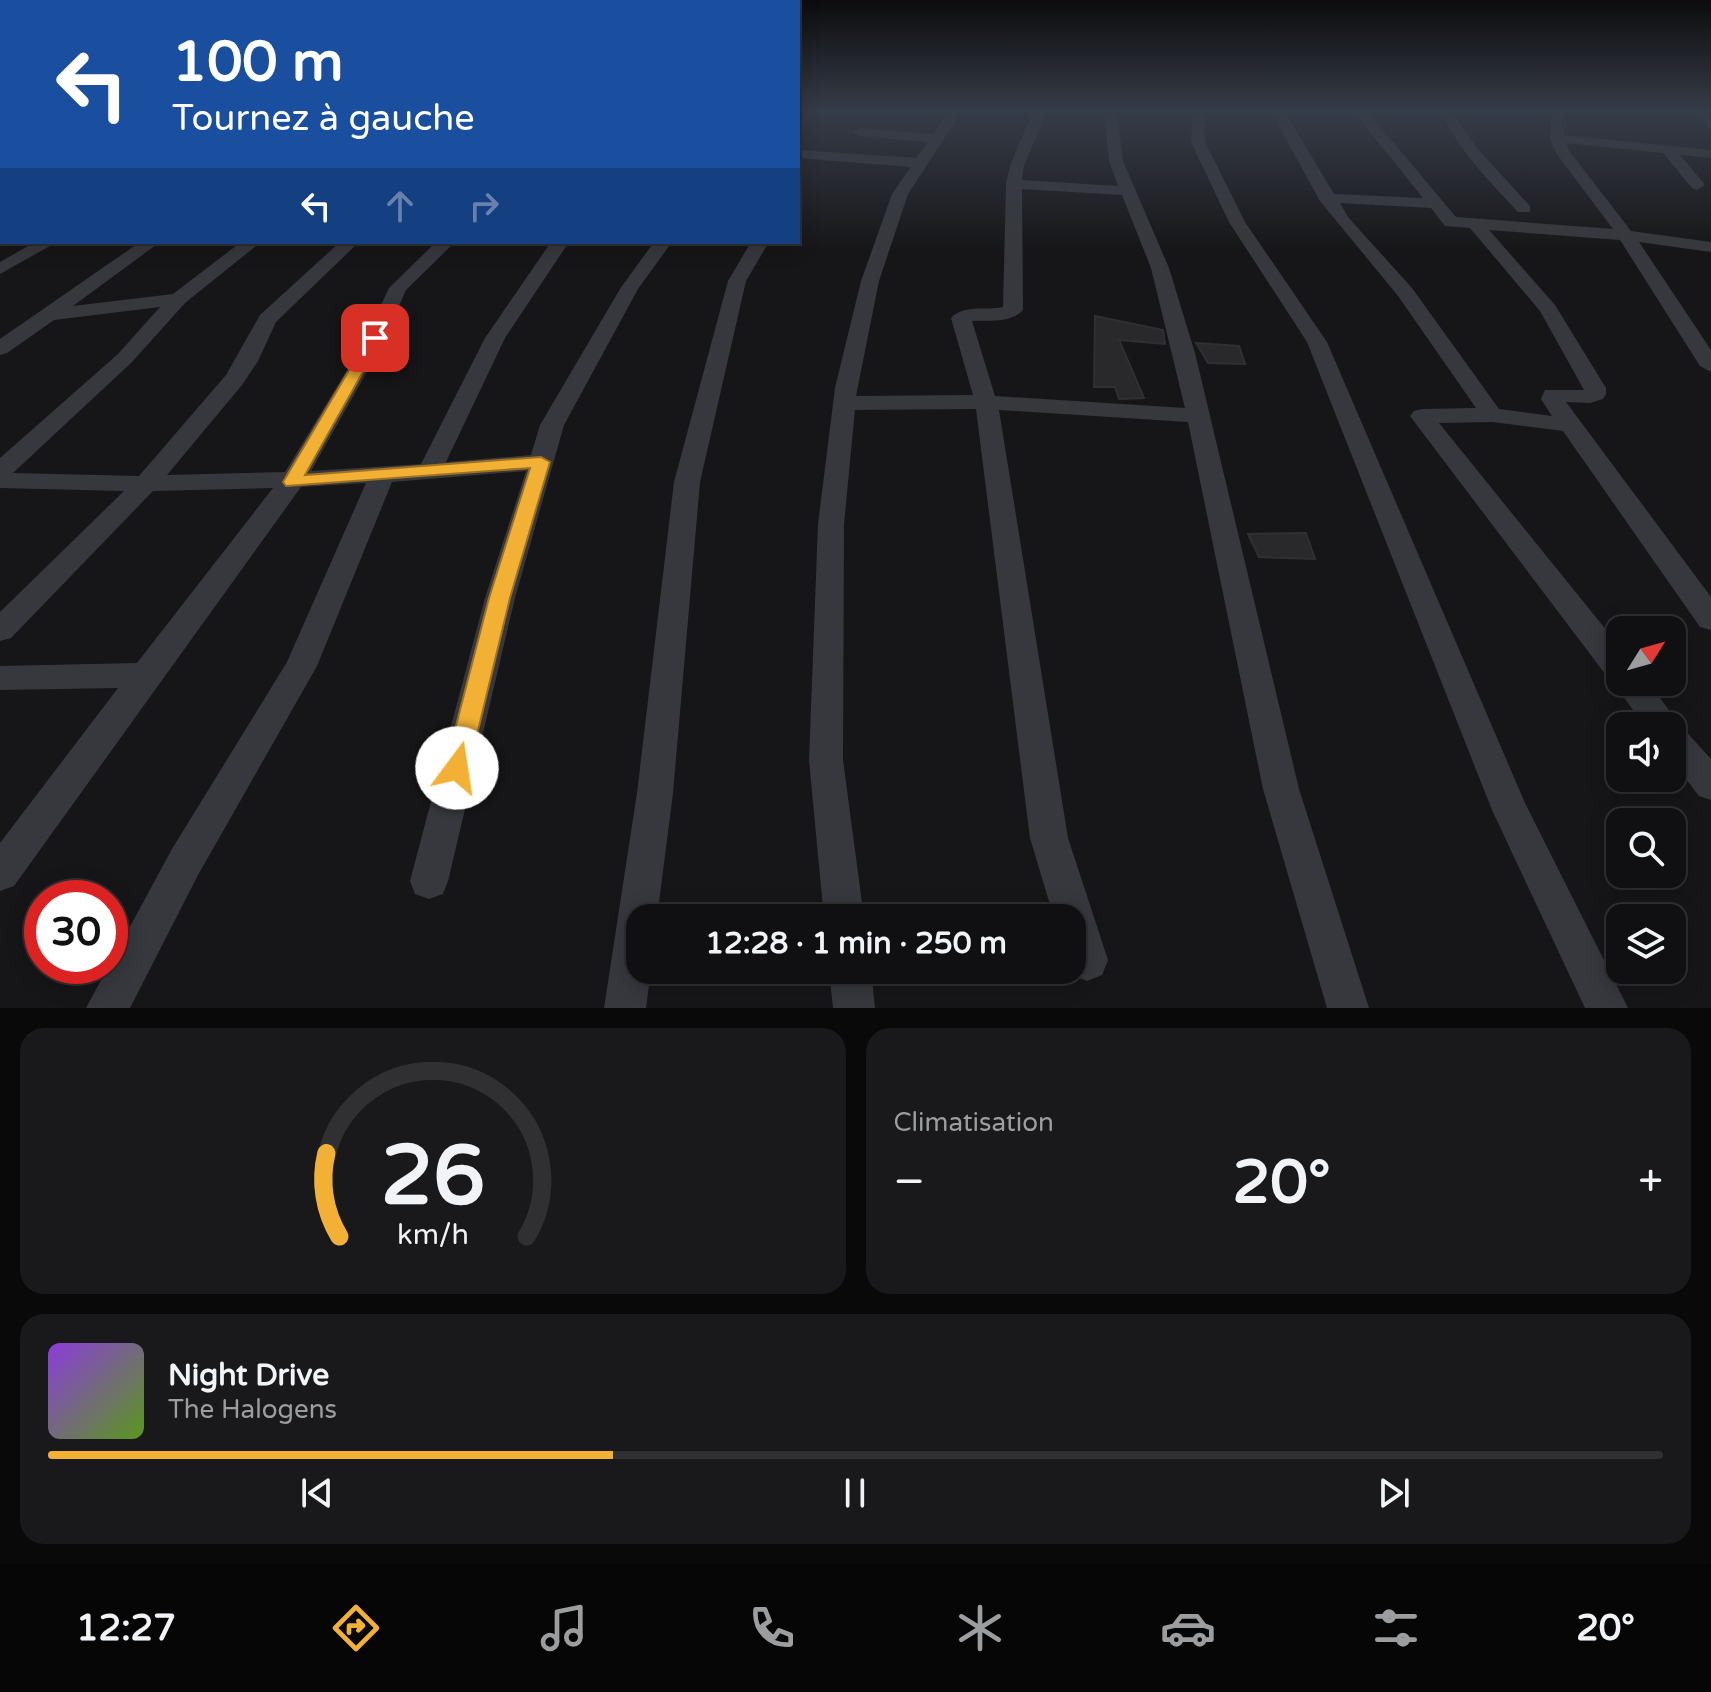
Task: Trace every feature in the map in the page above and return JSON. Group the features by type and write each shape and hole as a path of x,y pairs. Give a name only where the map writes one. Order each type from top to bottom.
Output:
{"street":[{"path":"867,158 920,163"},
{"path":"842,904 826,760 831,524 844,403 870,281 900,194 923,158"},
{"path":"1020,158 1014,184 1013,310 1006,314 967,315 961,318 986,402 1049,838 1087,960"},
{"path":"1116,158 1160,268 1198,416 1281,789 1348,1008"},
{"path":"1206,158 1237,222 1317,342 1510,810 1607,1008"},
{"path":"1304,158 1326,198 1405,292 1492,415"},
{"path":"1399,158 1448,220 1476,225 1626,235 1711,247"},
{"path":"1476,158 1524,209"},
{"path":"1567,158 1626,235 1711,366"},
{"path":"1675,158 1697,185"},
{"path":"1014,184 1129,191"},
{"path":"1326,198 1436,203"},
{"path":"1476,225 1548,309 1595,388 1595,394 1590,397 1553,395 1552,399 1711,619"},
{"path":"0,269 44,244"},
{"path":"0,349 148,244"},
{"path":"0,471 125,358 178,299 249,244"},
{"path":"0,630 145,485 234,380 267,319 348,244"},
{"path":"0,873 292,482 371,347 391,297 444,244"},
{"path":"429,472 495,338 559,244"},
{"path":"429,881 500,598 552,425 629,289 662,244"},
{"path":"625,1008 655,793 687,482 737,281 759,244"},
{"path":"44,315 178,299"},
{"path":"844,403 986,402 1198,416"},
{"path":"1571,425 1492,415 1422,416 1606,652"},
{"path":"0,480 145,485 292,482 541,462"},
{"path":"107,1008 185,862 301,666 382,475"},
{"path":"0,678 146,675"},
{"path":"1641,696 1653,712"},
{"path":"1686,754 1711,785"},
{"path":"851,984 854,1008"}],"building":[{"path":"1095,316 1163,330 1165,344 1119,340 1144,398 1119,399 1115,387 1094,387"},
{"path":"1196,343 1239,346 1245,364 1208,363"},
{"path":"1306,533 1315,559 1259,557 1248,534"}],"route":[{"path":"375,338 292,482 541,462 500,598 457,768"}]}
